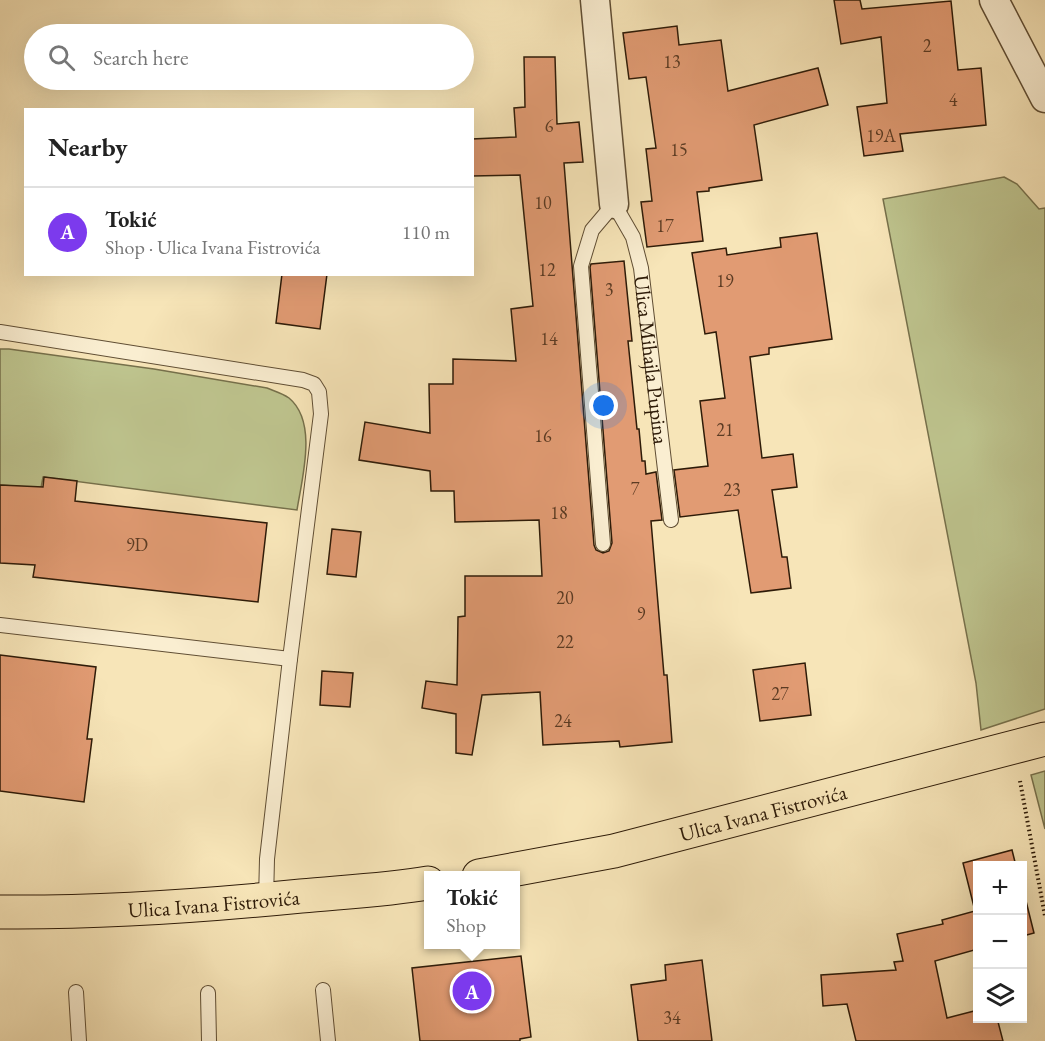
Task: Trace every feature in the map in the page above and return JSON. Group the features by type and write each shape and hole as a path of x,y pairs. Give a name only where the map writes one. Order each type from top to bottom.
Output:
{"main road":[{"name":"Ulica Ivana Fistrovića","path":"506,871 614,851 1045,740"},
{"name":"Ulica Ivana Fistrovića","path":"0,912 71,912 266,900 424,884"}],"street":[{"name":"Ulica Mihajla Pupina","path":"595,0 614,204"},
{"path":"994,0 1045,98"}],"lane":[{"name":"Ulica Mihajla Pupina","path":"614,204 633,237 641,268 671,520"},
{"path":"603,544 581,266 592,230 614,204"},
{"path":"0,332 303,380 314,384 319,392 321,414 267,859 266,900"},
{"path":"0,625 290,659"},
{"path":"323,990 328,1041"},
{"path":"76,992 79,1041"},
{"path":"208,993 209,1041"}],"path":[{"path":"1018,774 1045,916"}],"green space":[{"path":"1004,177 1017,184 1039,209 1045,208 1045,709 981,730 976,683 883,199"},
{"path":"0,349 154,369 267,388 284,395 298,408 306,436 306,451 297,510 43,477 41,488 0,485"},
{"path":"1045,771 1045,829 1031,775"}],"building":[{"path":"834,0 860,0 862,9 951,1 958,70 981,68 986,125 900,134 903,151 864,156 857,107 887,103 881,37 841,44"},
{"path":"677,26 679,45 721,40 728,91 818,68 828,105 754,125 762,180 697,192 703,241 647,247 641,202 652,201 646,149 656,148 646,77 629,79 623,33"},
{"path":"524,57 555,57 557,124 579,122 583,162 564,163 594,545 596,550 603,553 609,551 612,543 590,267 591,264 624,261 632,341 628,341 637,429 639,429 642,461 645,461 646,474 656,472 662,520 651,521 672,742 620,747 619,741 543,745 540,692 482,695 472,755 456,753 456,714 422,708 426,681 457,685 458,617 465,616 465,576 542,576 539,520 455,522 454,491 431,491 430,471 359,460 365,422 430,433 429,384 453,384 453,359 516,361 511,309 533,306 520,175 474,176 474,139 516,137 514,108 525,107"},
{"path":"817,233 832,339 769,348 769,354 750,357 762,458 793,454 797,487 772,490 782,557 787,557 791,588 751,593 738,510 680,517 674,470 708,466 700,401 725,398 716,332 705,334 692,253 726,248 727,255 781,247 780,238"},
{"path":"282,276 327,276 320,329 276,323"},
{"path":"44,477 77,481 75,501 267,523 258,602 33,577 35,565 0,563 0,485 43,487"},
{"path":"332,529 361,532 356,577 327,574"},
{"path":"0,655 96,667 87,739 92,739 84,802 0,791"},
{"path":"805,663 811,715 760,721 753,670"},
{"path":"322,671 353,673 350,707 320,705"},
{"path":"1012,850 1015,861 973,861 973,903 963,863"},
{"path":"1027,905 1034,933 1027,935"},
{"path":"973,912 973,950 935,961 947,1018 973,1011 973,1023 998,1023 1003,1041 856,1041 847,1004 823,1006 821,975 896,970 894,962 903,961 897,934 943,924 942,920"},
{"path":"521,956 531,1037 520,1039 520,1041 420,1041 412,968"},
{"path":"702,960 712,1041 638,1041 631,985 666,980 665,965"}],"place":[{"name":"Tokić","path":"472,991"}]}
